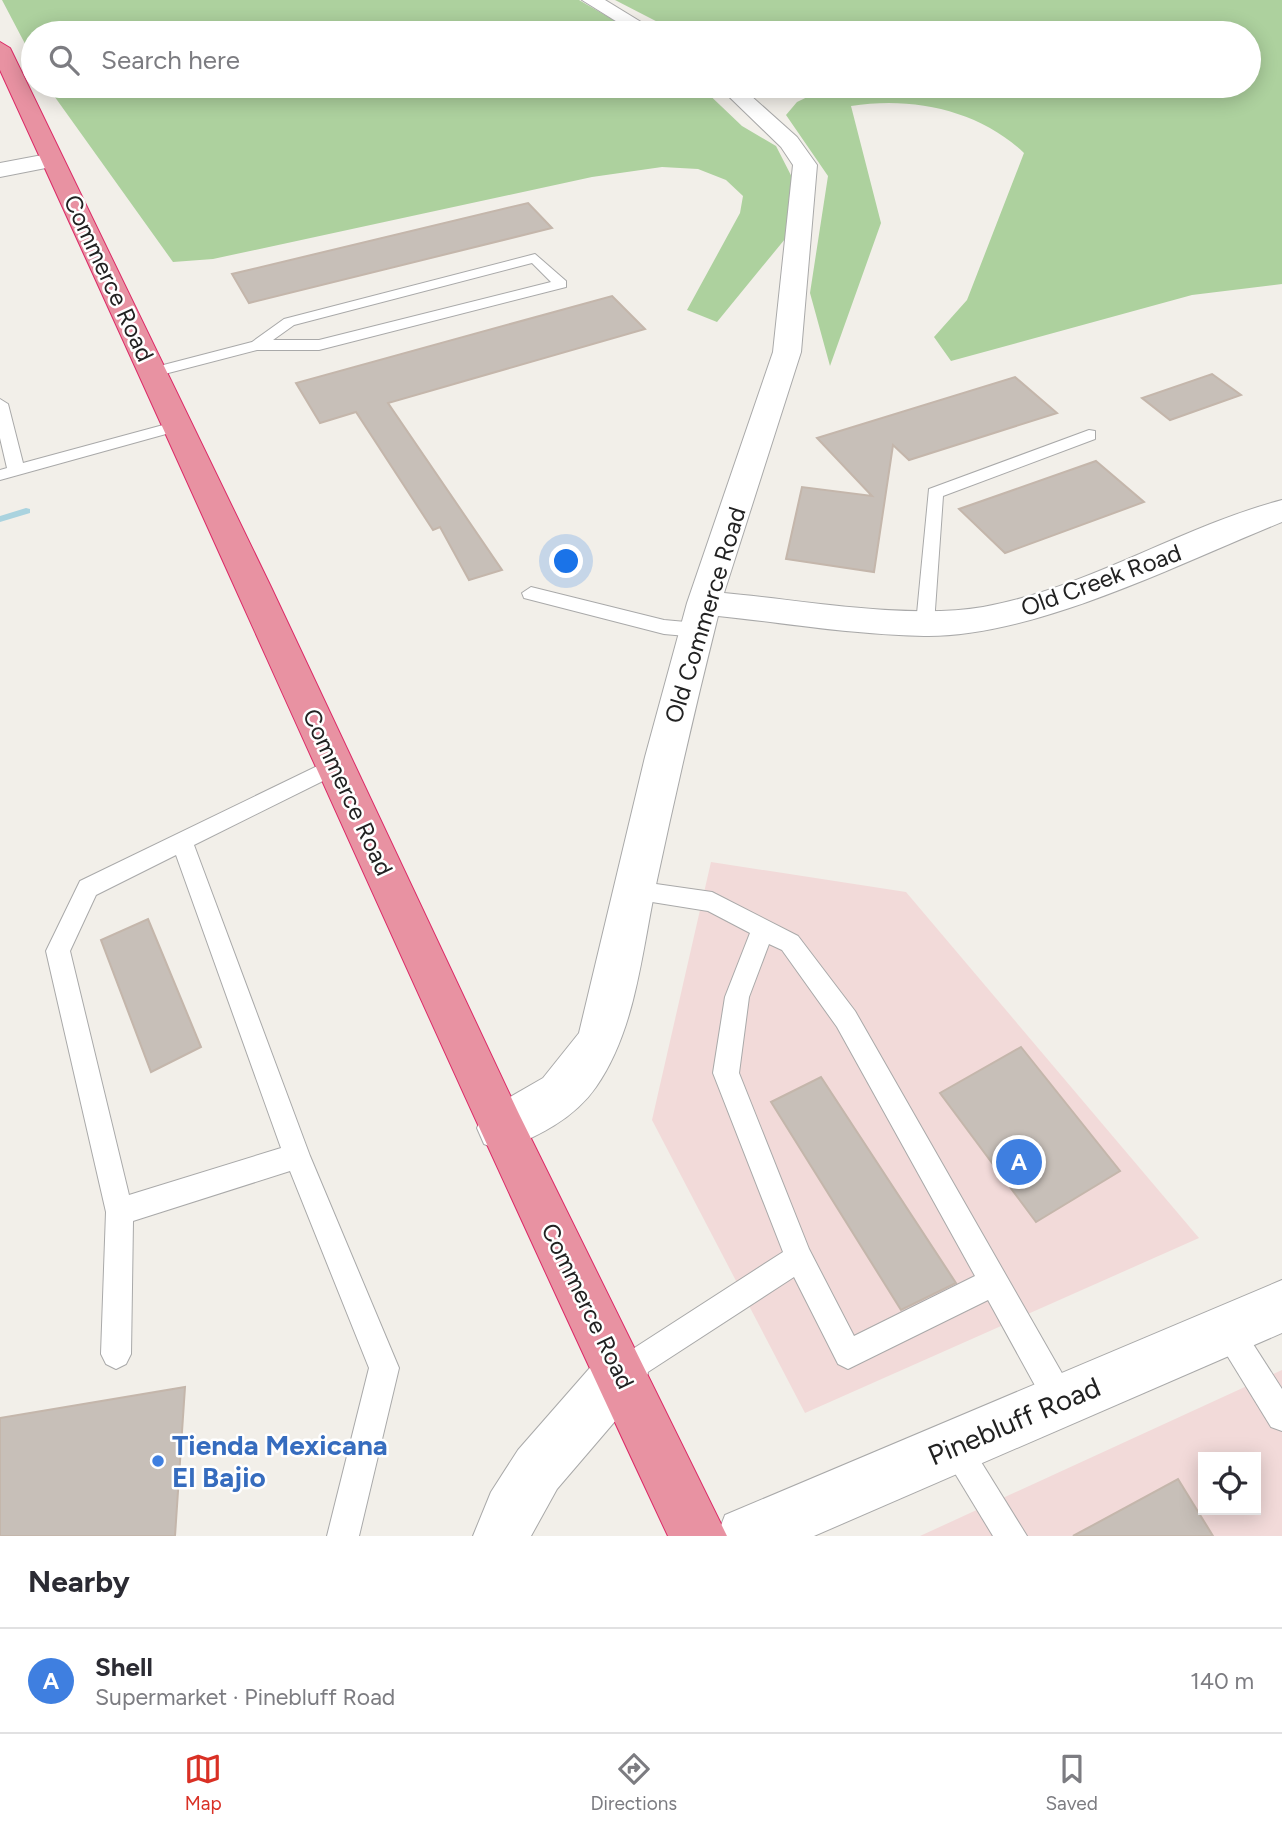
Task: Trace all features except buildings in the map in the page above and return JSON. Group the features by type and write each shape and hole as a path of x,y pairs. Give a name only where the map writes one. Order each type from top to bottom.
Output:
{"highway":[{"name":"Commerce Road","path":"0,48 21,92"},
{"name":"Commerce Road","path":"24,98 336,765 501,1128 698,1536"}],"street":[{"path":"591,0 628,21"},
{"name":"Old Commerce Road","path":"501,1128 549,1105 578,1078 600,1039 664,757 700,616 774,401 787,352 805,165 789,142 741,98"},
{"path":"0,170 53,160"},
{"name":"Old Creek Road","path":"700,616 925,624 983,619 1068,596 1282,510"},
{"name":"Pinebluff Road","path":"746,1536 1282,1306"},
{"path":"502,1536 512,1506 547,1458 621,1373"}],"lane":[{"path":"153,372 257,345 319,345 561,284 535,258 289,322 257,345"},
{"path":"0,404 8,473 178,426"},
{"path":"925,624 935,493 1089,435"},
{"path":"531,593 664,627 700,616"},
{"path":"116,1354 120,1212 58,951 88,888 336,765"},
{"path":"182,842 297,1157 384,1368 343,1536"},
{"path":"635,891 712,902 790,943 846,1019 1060,1400"},
{"path":"763,929 737,997 726,1073 799,1258 848,1354 994,1282"},
{"path":"120,1212 200,1184 297,1157"},
{"path":"621,1373 799,1258"},
{"path":"1227,1329 1282,1416"},
{"path":"954,1447 1011,1536"}],"shaded area":[{"path":"711,862 906,892 1199,1238 805,1413 652,1120"},
{"path":"1282,1370 1282,1536 920,1536"}],"green space":[{"path":"2,0 579,0 615,21 21,21 21,36"},
{"path":"615,0 1282,0 1282,284 1192,295 951,361 934,337 967,300 1024,153 987,126 944,110 897,103 851,106 881,223 830,366 810,293 828,176 786,115 797,102 805,98 1261,98 1261,21 656,21"},
{"path":"56,98 713,98 742,126 776,146 800,193 794,228 717,322 687,310 740,213 743,196 726,180 698,169 662,167 592,177 213,259 173,262"}],"waterway":[{"path":"0,519 26,511"}],"place":[{"name":"Shell","path":"1019,1162"},
{"name":"Tienda Mexicana El Bajio","path":"158,1461"}]}
